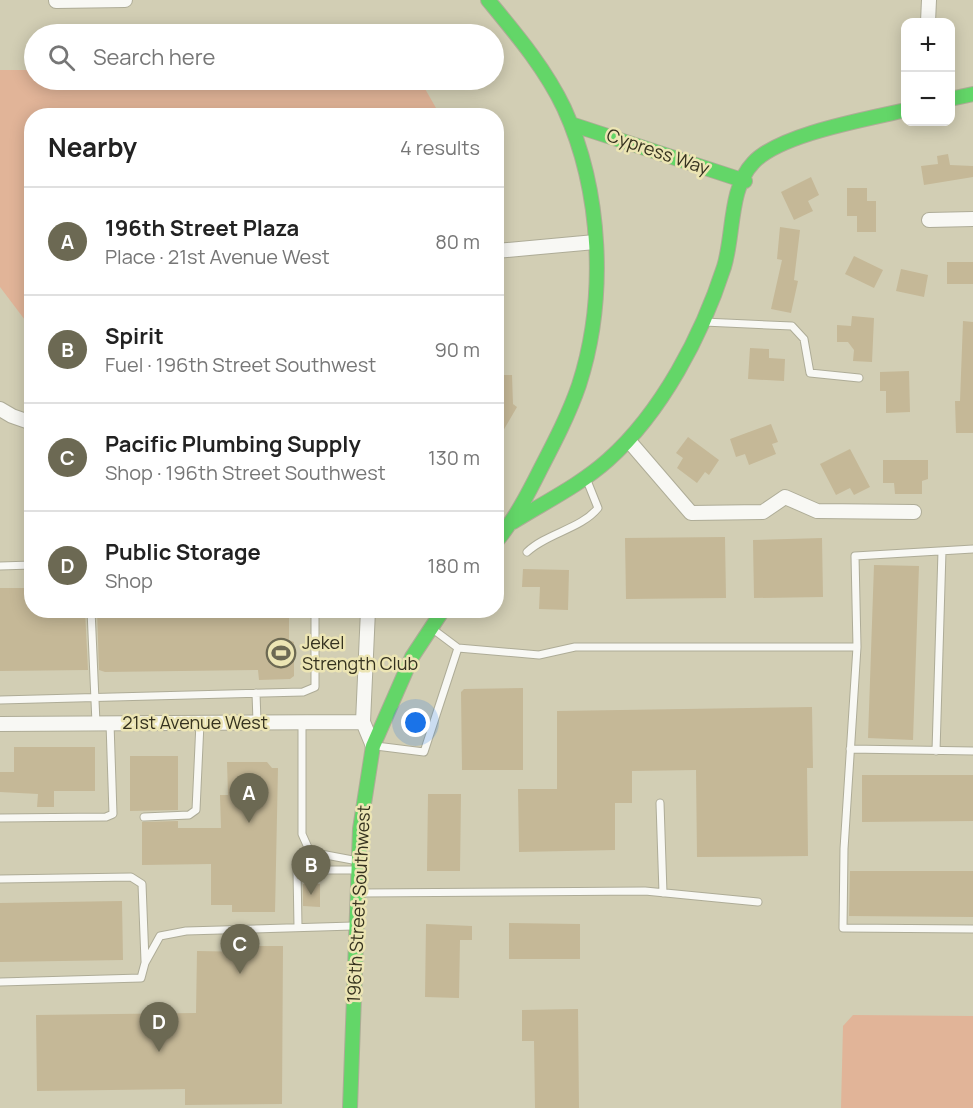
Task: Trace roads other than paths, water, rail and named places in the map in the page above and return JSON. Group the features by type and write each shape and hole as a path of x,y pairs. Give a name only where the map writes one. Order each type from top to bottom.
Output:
{"main road":[{"path":"488,0 535,62 571,124 588,179 595,243 596,296 587,356 572,405 513,522 504,533"},
{"path":"955,95 973,94"},
{"path":"513,522 607,461 629,441 660,398 713,302 730,252 738,196 753,162 784,142 901,111"},
{"name":"Cypress Way","path":"571,124 745,181"},
{"name":"196th Street Southwest","path":"350,1108 360,829 373,746 412,657 438,618"}],"street":[{"path":"56,1 125,0"},
{"path":"928,18 929,0"},
{"path":"929,220 973,219"},
{"path":"504,250 595,243"},
{"path":"0,409 12,417 24,421"},
{"path":"629,441 692,513 763,512 785,497 817,511 914,512"},
{"path":"368,618 363,722 373,746"},
{"name":"21st Avenue West","path":"0,724 363,722"}],"lane":[{"path":"702,321 792,326 804,339 810,373 859,378"},
{"path":"527,552 546,537 592,516 598,508 585,475"},
{"path":"973,549 855,556 857,647 844,849 843,928 973,929"},
{"path":"936,751 942,550"},
{"path":"0,566 24,565"},
{"path":"0,818 106,817 113,814 103,723 94,698 91,618"},
{"path":"0,700 303,692 315,687 315,618"},
{"path":"432,629 459,648 539,656 575,647 857,647"},
{"path":"373,746 424,752 459,648"},
{"path":"256,693 257,723"},
{"path":"302,722 302,834 310,852 358,866"},
{"path":"144,817 189,815 196,810 200,723"},
{"path":"850,749 973,752"},
{"path":"660,803 663,893"},
{"path":"298,927 297,870 358,866"},
{"path":"0,879 131,877 142,884 145,963"},
{"path":"356,893 663,893 758,902"},
{"path":"0,982 141,978 145,963 160,936 186,931 355,926"}],"place":[{"name":"Jekel Strength Club","path":"281,653"},
{"name":"196th Street Plaza","path":"249,823"},
{"name":"Spirit","path":"311,895"},
{"name":"Pacific Plumbing Supply","path":"240,974"},
{"name":"Public Storage","path":"159,1052"}]}
